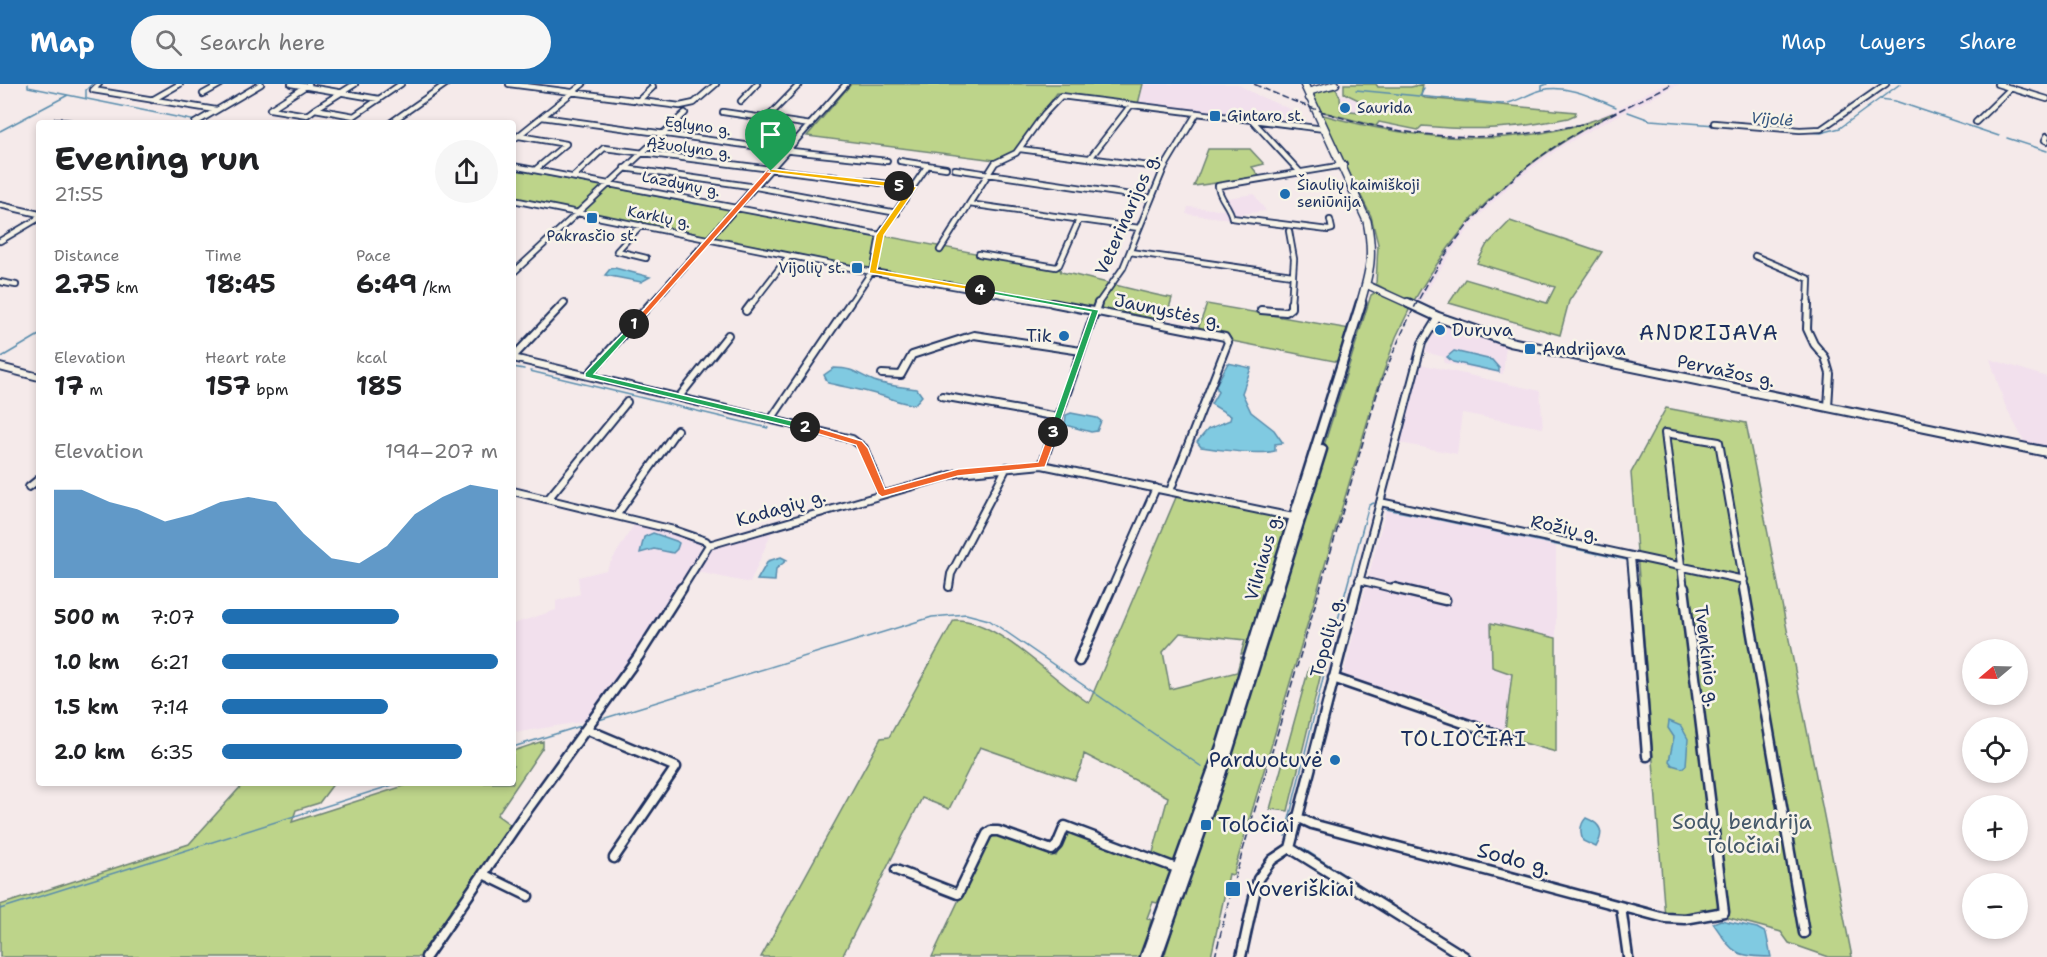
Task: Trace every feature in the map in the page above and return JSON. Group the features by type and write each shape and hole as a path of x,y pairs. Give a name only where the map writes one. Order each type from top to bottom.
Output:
{"highway":[{"name":"Vilniaus g.","path":"1156,957 1220,774 1317,448 1370,286 1372,256 1370,230 1363,210 1304,86"},
{"name":"Vilniaus g.","path":"1146,957 1179,869 1296,518"}],"main road":[{"path":"1304,86 1334,85"},
{"path":"1309,98 1311,92 1334,85"},
{"name":"Pervažos g.","path":"1370,286 1438,316 1510,342 2047,452"}],"street":[{"path":"99,84 93,90 216,110"},
{"path":"152,100 180,84"},
{"path":"203,94 221,84"},
{"path":"201,120 261,84"},
{"path":"291,84 379,99"},
{"path":"307,85 270,109 307,115 355,84"},
{"path":"315,110 354,116 400,84"},
{"path":"394,120 446,84"},
{"path":"509,84 680,106 691,105 716,84"},
{"path":"516,138 583,84"},
{"path":"638,101 653,87 651,84"},
{"path":"741,100 757,84"},
{"path":"767,118 800,84"},
{"path":"588,375 846,84"},
{"path":"1714,123 1800,130 1821,129 1886,84"},
{"path":"1997,84 2047,99"},
{"path":"1976,122 2011,88"},
{"path":"940,250 994,163 1010,160 1059,97 1066,96 1324,129"},
{"path":"1090,158 1131,105"},
{"path":"723,112 811,125"},
{"path":"516,270 685,113"},
{"name":"Veterinarijos g.","path":"1042,465 1095,310 1101,298 1114,283 1130,252 1175,145 1197,113"},
{"name":"Eglyno g.","path":"542,117 786,151 886,161"},
{"path":"1251,119 1299,171"},
{"path":"519,136 566,144 536,170"},
{"name":"Ąžuolyno g.","path":"573,177 604,148 771,171 913,187"},
{"path":"1020,149 1164,168"},
{"path":"900,160 946,168"},
{"path":"772,418 872,272 875,267 876,246 880,235 928,165"},
{"path":"1330,220 1332,229 1328,230 1232,218 1231,210 1218,190 1218,186 1342,165"},
{"name":"Lazdynų g.","path":"516,167 880,235"},
{"path":"624,168 756,187 897,213"},
{"path":"955,169 1151,198"},
{"name":"Karklų g.","path":"516,201 872,272"},
{"path":"969,204 1139,228"},
{"path":"0,205 36,215"},
{"path":"0,241 36,218"},
{"path":"979,254 1056,267 1079,220"},
{"path":"641,225 617,251 646,258"},
{"path":"1261,310 1281,313 1291,308 1292,275 1296,252 1289,231"},
{"path":"1130,252 1292,275"},
{"path":"746,311 789,256"},
{"path":"1755,256 1809,279 1808,329 1814,344 1825,357 1830,374 1828,407"},
{"name":"Jaunystės g.","path":"872,272 1095,310 1222,336 1228,340 1170,491"},
{"path":"1,282 16,285"},
{"path":"516,355 564,303"},
{"name":"Topolių g.","path":"1290,848 1422,343 1438,316"},
{"path":"679,397 728,334"},
{"path":"882,374 901,375 912,355 971,336 1081,351"},
{"path":"516,359 772,418 852,439 864,448 882,494"},
{"path":"0,367 36,376"},
{"path":"31,375 36,372"},
{"path":"942,396 1058,417"},
{"path":"548,499 627,402"},
{"path":"616,516 677,430"},
{"name":"Tvenkinio g.","path":"1724,912 1665,433 1719,442 1744,580"},
{"name":"Kadagių g.","path":"709,545 958,473 1007,466 1042,465 1296,518"},
{"path":"949,587 951,574 1007,470 1007,466"},
{"path":"29,487 36,481"},
{"path":"1079,661 1156,488"},
{"path":"426,957 638,657 709,545 706,541 674,530 516,492"},
{"name":"Rožių g.","path":"1380,502 1744,580"},
{"path":"1631,557 1647,756"},
{"path":"1359,580 1445,600"},
{"path":"1744,580 1804,933"},
{"path":"1333,678 1513,740"},
{"path":"586,729 676,767 614,858"},
{"name":"Sodo g.","path":"1297,817 1312,824 1665,918 1685,919 1724,912"},
{"path":"896,870 958,894 987,834 991,831 998,831 1052,850 1057,845 1065,826 1179,869"},
{"path":"1241,957 1258,879 1272,860 1290,848 1465,957"},
{"path":"483,874 528,896"},
{"path":"1621,907 1628,957"}],"shaded area":[{"path":"1143,84 1237,84 1302,114 1303,125 1138,104"},
{"path":"1679,84 1561,147 1516,180 1479,216 1456,245 1417,306 1412,304 1432,269 1462,229 1492,195 1532,161 1604,117 1574,127 1550,132 1521,136 1474,137 1437,136 1397,131 1334,118 1319,111 1357,122 1416,132 1473,136 1519,135 1581,124 1623,106 1661,85"},
{"path":"1339,93 1369,105 1372,107 1370,113 1341,110"},
{"path":"1254,194 1266,211 1241,214 1240,220 1186,214 1188,207 1226,210 1221,199"},
{"name":"Duruva","path":"1438,322 1466,329 1506,345 1503,374 1444,363 1444,357 1425,352"},
{"path":"1990,359 2047,377 2047,450 2026,445 2005,405"},
{"path":"1420,364 1540,391 1543,428 1462,413 1457,454 1400,443"},
{"path":"1386,509 1556,542 1556,638 1491,623 1512,674 1505,731 1449,712 1449,709 1401,692 1400,694 1343,675"},
{"path":"635,523 702,542 697,560 646,639 587,721 516,731 516,623 556,610 556,601 580,594 578,577 606,570"},
{"path":"773,529 750,583 698,572 713,547"}],"green space":[{"path":"851,84 1143,84 1138,104 1057,93 1008,159 1003,161 807,136"},
{"path":"1344,84 1411,87 1423,84 1421,96 1425,98 1576,112 1568,118 1495,128 1422,126 1418,130 1379,122 1376,126 1320,111 1313,93 1336,89 1340,97 1341,110 1370,113 1369,105 1344,93"},
{"path":"1613,113 1548,151 1497,192 1453,241 1412,304 1376,284 1378,244 1371,216 1320,114 1392,131 1467,138 1542,133 1578,125"},
{"path":"1208,149 1250,149 1264,164 1252,167 1260,177 1194,186"},
{"path":"516,167 1060,269 1061,272 1172,298 1165,322 1198,329 1207,304 1350,329 1339,362 516,201"},
{"path":"1510,221 1602,252 1569,301 1560,335 1449,303 1465,279 1547,303 1555,287 1477,263 1486,246"},
{"path":"1376,292 1411,306 1396,337 1375,396 1233,875 1229,874 1211,957 1164,957 1371,295"},
{"name":"Sodų bendrija Toločiai","path":"1666,408 1746,423 1852,957 1829,957 1789,943 1781,932 1726,917 1682,924 1665,918 1631,473"},
{"path":"1177,495 1277,515 1284,518 1287,524 1248,654 1241,654 1245,640 1180,633 1163,652 1170,689 1237,672 1241,657 1246,660 1176,860 1169,862 1172,875 1157,903 1153,902 1147,918 1151,920 1142,957 932,957 988,838 1001,835 1056,856 1068,831 1151,860 1168,797 1084,754 1075,780 980,747 949,809 922,798 842,957 761,957 881,738 889,737 954,620 970,622 1006,639 1089,703"},
{"path":"1491,623 1556,638 1556,752 1513,740 1505,731 1512,674 1492,667"},
{"path":"1320,662 1323,665 1288,811 1270,809 1309,668"},
{"path":"543,741 543,747 497,815 512,826 422,957 0,957 0,905 189,844 241,786 332,786 319,803 296,810 292,822 404,786 516,786 516,750"}],"water":[{"path":"615,268 650,277 641,282 605,275 610,269"},
{"path":"1454,351 1492,360 1499,368 1499,372 1453,362 1447,357"},
{"path":"1228,363 1251,368 1242,393 1251,412 1274,430 1283,443 1275,444 1275,451 1228,451 1201,447 1197,442 1208,429 1230,420 1231,416 1211,404 1218,392 1216,385"},
{"path":"834,368 851,370 884,384 917,389 922,396 915,404 910,404 828,383 824,375"},
{"path":"1071,413 1097,418 1101,421 1097,431 1091,432 1065,425 1066,415"},
{"path":"653,533 679,543 677,549 673,553 654,549 640,553 644,537"},
{"path":"781,557 787,560 776,569 775,581 757,580 768,561"},
{"path":"1669,721 1681,726 1688,739 1686,765 1682,768 1672,765 1669,761 1674,737 1668,728"},
{"path":"1586,818 1600,829 1601,833 1596,847 1583,841 1581,829"},
{"path":"1721,920 1757,928 1766,933 1771,957 1749,956 1735,951 1713,923"}],"waterway":[{"path":"28,84 28,87 68,95"},
{"path":"86,98 86,90 92,84"},
{"path":"1542,89 1542,86 1547,84"},
{"name":"Vijolė","path":"1628,112 1650,120 1821,133 1840,128 1900,84"},
{"path":"1421,95 1424,88"},
{"name":"Vijolė","path":"1356,90 1502,104 1542,90 1561,89 1590,96 1616,107"},
{"path":"0,131 68,95"},
{"path":"68,95 191,120"},
{"path":"1880,99 1895,101 1999,136"},
{"path":"2007,138 2047,151"},
{"path":"516,170 602,186"},
{"path":"610,187 696,204"},
{"path":"739,211 875,237"},
{"path":"0,358 36,337"},
{"path":"516,368 524,369"},
{"path":"530,371 768,428"},
{"path":"1285,836 1330,649 1369,505 1374,503"},
{"path":"1386,509 1422,516"},
{"path":"1431,518 1627,560"},
{"path":"1635,562 1637,587"},
{"path":"599,720 932,617 966,614 989,620 1202,767"},
{"path":"516,746 581,726"},
{"path":"0,909 390,786"},
{"path":"1302,848 1473,957"}],"railway":[{"path":"1254,84 1335,116 1417,133 1500,136 1586,123"},
{"path":"1215,957 1231,891 1378,391 1409,318 1447,252 1496,194 1559,144 1600,120 1672,84"}],"place":[{"name":"Saurida","path":"1345,108"},
{"name":"Gintaro st.","path":"1215,116"},
{"name":"Šiaulių kaimiškoji seniūnija","path":"1285,194"},
{"name":"Pakrasčio st.","path":"592,218"},
{"name":"Vijolių st.","path":"857,268"},
{"name":"Duruva","path":"1440,330"},
{"name":"Tik","path":"1064,336"},
{"name":"Andrijava","path":"1530,349"},
{"name":"Parduotuvė","path":"1335,760"},
{"name":"Toločiai","path":"1206,825"},
{"name":"Voveriškiai","path":"1233,889"}],"district":[{"name":"ANDRIJAVA","path":"1709,333"},
{"name":"TOLIOČIAI","path":"1464,739"}],"route":[{"path":"771,171 913,187 880,235 876,246 877,258 872,272 1095,310 1042,465 1007,466 958,473 882,494 864,448 852,439 588,375 771,171"}]}
